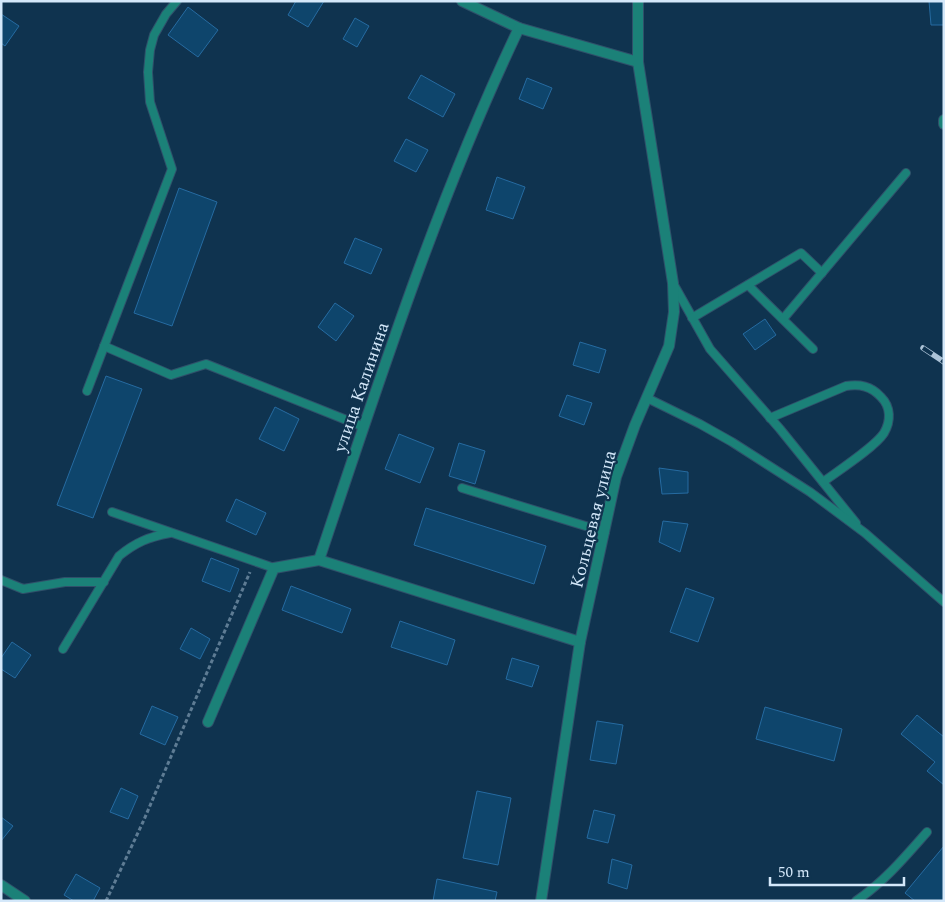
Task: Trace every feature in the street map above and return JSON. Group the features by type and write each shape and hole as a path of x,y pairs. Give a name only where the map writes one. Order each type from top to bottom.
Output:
{"street":[{"path":"462,1 519,28 638,62"},
{"name":"Кольцевая улица","path":"541,901 580,642 616,477 635,424 669,346 674,312 673,283 638,62 638,1"},
{"name":"улица Калинина","path":"319,560 431,234 490,89 519,28"},
{"path":"208,722 274,568 319,560 580,642"},
{"path":"1,884 25,901"}],"lane":[{"path":"87,391 172,169 150,102 148,72 150,50 154,35 166,14 177,1"},
{"path":"783,319 906,173"},
{"path":"692,318 801,253 822,273"},
{"path":"673,283 710,349 770,418 865,534"},
{"path":"748,285 813,349"},
{"path":"104,346 171,375 206,364 364,428"},
{"path":"770,418 846,386 859,384 869,387 881,397 888,407 889,418 884,433 873,444 823,482"},
{"path":"647,398 732,442 810,492 865,534 944,602"},
{"path":"462,488 605,532"},
{"path":"112,512 274,568"},
{"path":"63,649 120,556 133,544 170,533"},
{"path":"1,580 23,589 65,582 104,582"},
{"path":"856,901 873,889 899,864 926,832"}],"path":[{"path":"106,901 143,822 254,561"}],"building":[{"path":"296,1 324,1 308,27 288,15"},
{"path":"929,1 944,1 944,25 931,25"},
{"path":"188,7 218,30 198,57 168,35"},
{"path":"1,14 19,26 5,46 1,43"},
{"path":"355,18 369,26 357,47 343,39"},
{"path":"421,75 455,94 443,117 408,98"},
{"path":"527,78 552,88 543,109 519,99"},
{"path":"406,139 428,150 416,172 394,161"},
{"path":"497,177 525,187 513,219 486,210"},
{"path":"179,188 217,202 172,326 134,313"},
{"path":"355,238 382,249 371,274 344,263"},
{"path":"335,303 354,316 336,341 318,327"},
{"path":"765,319 776,335 755,350 743,334"},
{"path":"580,342 606,350 599,373 573,365"},
{"path":"106,376 142,389 93,518 57,505"},
{"path":"567,395 592,403 584,425 559,416"},
{"path":"275,407 299,419 284,451 259,439"},
{"path":"399,434 434,448 420,483 385,469"},
{"path":"459,443 485,451 475,484 449,476"},
{"path":"659,468 688,472 688,493 662,494"},
{"path":"236,499 266,513 256,535 226,521"},
{"path":"426,508 546,546 534,584 414,545"},
{"path":"663,521 688,524 680,552 659,542"},
{"path":"211,558 239,569 230,592 202,581"},
{"path":"291,586 351,609 342,633 282,610"},
{"path":"686,588 714,598 698,642 670,632"},
{"path":"400,621 455,640 447,665 391,647"},
{"path":"191,628 210,639 200,659 180,649"},
{"path":"12,642 31,655 15,678 1,669 1,658"},
{"path":"512,658 539,666 532,687 506,679"},
{"path":"152,706 178,717 165,745 140,734"},
{"path":"765,707 842,729 834,761 756,739"},
{"path":"917,715 944,737 944,785 927,771 935,762 901,734"},
{"path":"597,721 623,725 616,764 590,760"},
{"path":"121,788 138,796 128,819 110,812"},
{"path":"477,791 511,798 498,865 463,858"},
{"path":"594,810 615,815 608,843 587,838"},
{"path":"1,817 13,826 1,841"},
{"path":"944,846 944,901 915,901 905,893"},
{"path":"612,859 632,865 627,889 608,883"},
{"path":"76,874 100,888 93,901 74,901 64,895"},
{"path":"437,879 497,892 495,901 433,901"}],"railway":[{"path":"923,348 944,362"}]}
